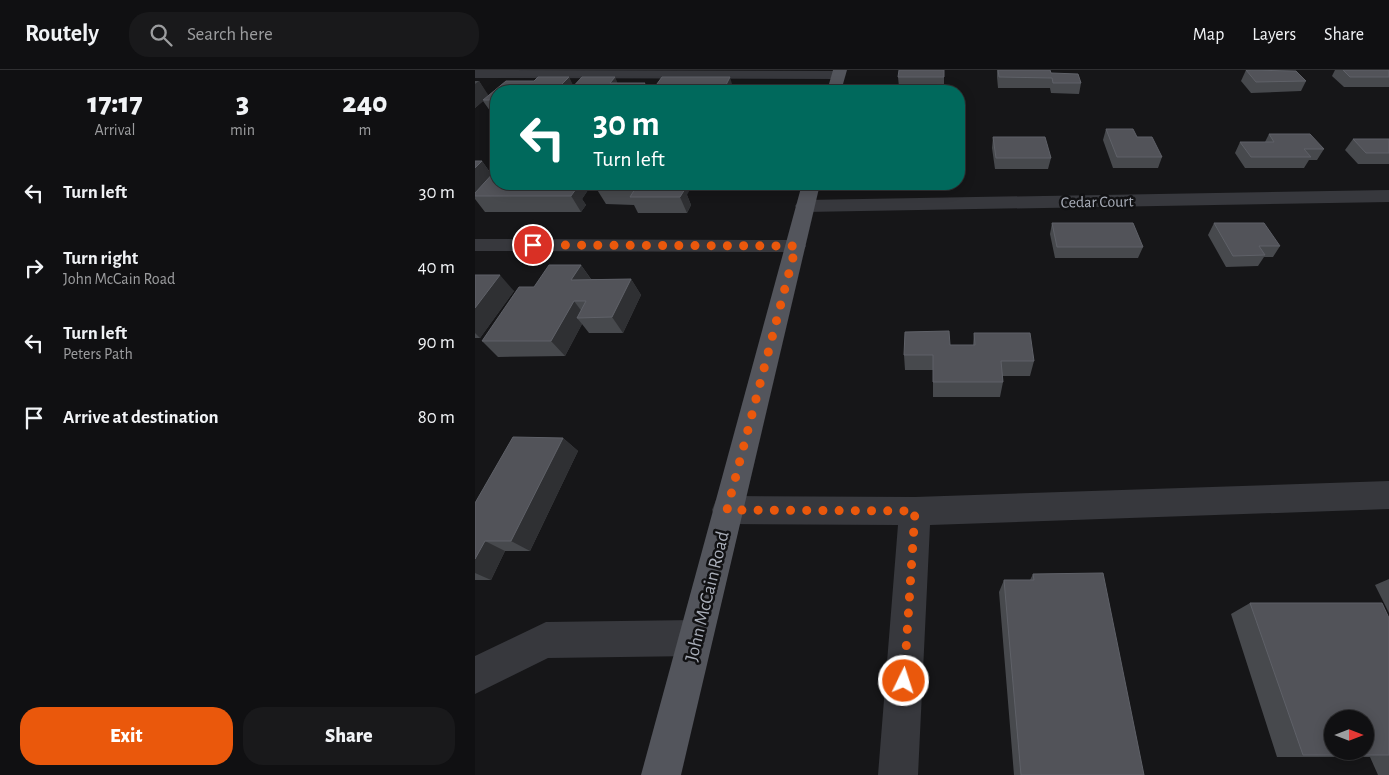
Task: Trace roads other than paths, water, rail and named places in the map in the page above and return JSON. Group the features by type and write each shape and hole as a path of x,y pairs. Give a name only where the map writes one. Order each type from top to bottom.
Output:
{"main road":[{"name":"John McCain Road","path":"661,775 808,195"}],"street":[{"path":"475,74 839,73"},
{"name":"Cedar Court","path":"808,195 1389,196"},
{"path":"475,245 796,246"},
{"path":"727,510 915,511 1389,495"},
{"path":"898,775 915,511"},
{"path":"475,674 546,640 695,638"}]}
